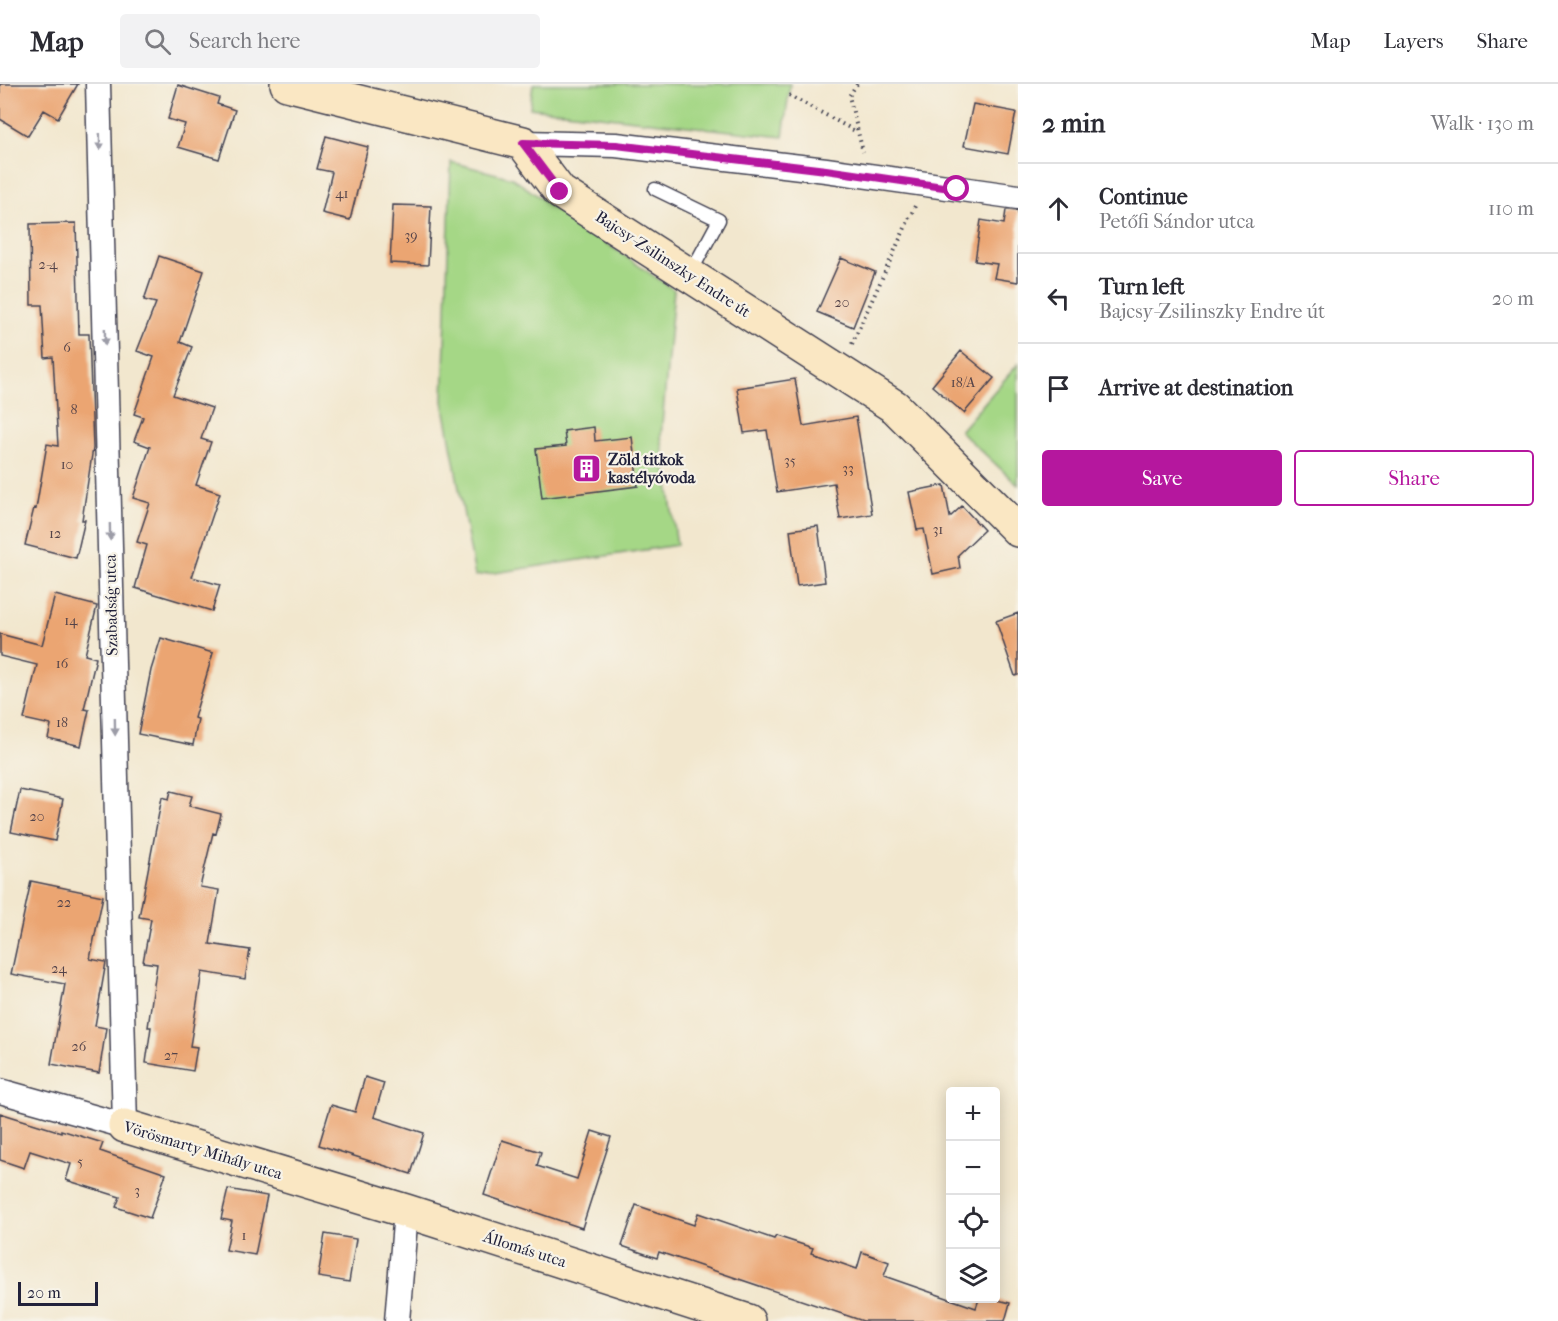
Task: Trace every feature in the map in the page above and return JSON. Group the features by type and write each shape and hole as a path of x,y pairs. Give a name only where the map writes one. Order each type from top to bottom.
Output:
{"main road":[{"path":"287,84 523,143"},
{"name":"Bajcsy-Zsilinszky Endre út","path":"523,143 560,192 895,407 1018,530"},
{"name":"Vörösmarty Mihály utca","path":"125,1126 406,1211"},
{"name":"Állomás utca","path":"406,1211 748,1321"}],"street":[{"name":"Szabadság utca","path":"98,84 125,1126"},
{"path":"523,143 616,145 1018,197"},
{"name":"Vörösmarty Mihály utca","path":"0,1091 125,1126"},
{"path":"397,1321 406,1211"}],"lane":[{"path":"654,189 719,220 690,275"}],"path":[{"path":"857,84 849,96 868,176"},
{"path":"789,95 858,132"},
{"path":"839,372 925,184"}],"green space":[{"path":"533,84 790,84 783,137 530,108"},
{"path":"451,162 512,178 674,290 661,436 677,545 475,576 443,401"},
{"path":"1018,364 1018,485 960,431"}],"building":[{"path":"0,84 78,84 58,118 44,110 28,136 0,119"},
{"path":"178,85 219,98 217,104 235,110 219,159 178,147 185,124 168,119"},
{"path":"973,104 1016,112 1008,154 964,146"},
{"path":"326,136 368,147 350,220 322,213 332,172 317,169"},
{"path":"393,205 431,206 428,265 390,263"},
{"path":"1006,210 1018,211 1018,282 994,278 997,264 975,261 981,220 1004,224"},
{"path":"76,223 79,334 89,334 93,448 82,520 85,520 76,558 25,545 34,508 36,509 47,444 58,446 53,357 45,358 42,305 31,305 30,224"},
{"path":"159,256 204,271 180,342 192,347 173,395 212,408 201,439 211,442 196,485 220,493 192,577 220,585 212,611 135,588 147,545 137,542 150,503 133,498 150,447 134,441 143,417 134,414 154,357 137,351 156,303 144,300"},
{"path":"841,258 875,272 853,327 817,312"},
{"path":"961,351 994,378 964,413 932,386"},
{"path":"795,379 803,426 856,417 872,514 840,519 834,483 777,492 767,430 744,433 737,388"},
{"name":"Zöld titkok kastélyóvoda","path":"594,427 595,441 632,437 638,486 542,498 536,449 566,446 564,431"},
{"path":"944,485 950,517 962,506 984,530 958,555 960,568 933,574 924,529 917,530 909,492"},
{"path":"818,526 825,582 797,586 790,530"},
{"path":"55,595 97,606 85,655 96,658 84,709 89,710 81,746 48,738 51,725 24,719 37,665 0,656 0,634 42,645"},
{"path":"1018,613 1018,675 1015,676 996,621"},
{"path":"161,638 213,653 194,718 198,719 193,745 138,734 151,670"},
{"path":"20,790 63,799 55,841 11,832"},
{"path":"171,791 192,796 189,806 221,814 216,834 213,833 200,887 219,890 210,944 250,950 245,979 202,972 190,1046 197,1047 193,1071 146,1063 151,1027 148,1027 157,964 143,962 151,919 139,917 162,797 169,799"},
{"path":"31,881 103,896 90,959 106,962 95,1026 106,1028 99,1073 51,1064 65,984 11,974"},
{"path":"365,1077 384,1083 374,1117 424,1133 411,1174 319,1145 331,1105 355,1112"},
{"path":"0,1113 103,1143 100,1151 166,1174 150,1218 116,1207 120,1197 66,1180 71,1164 30,1151 24,1168 0,1160"},
{"path":"592,1131 611,1137 582,1228 484,1195 502,1140 541,1152 537,1166 577,1179"},
{"path":"228,1189 267,1196 255,1255 226,1250 232,1221 221,1219"},
{"path":"636,1205 694,1225 698,1213 774,1239 776,1236 813,1248 811,1253 857,1269 862,1252 889,1262 884,1276 946,1298 946,1303 962,1303 976,1308 978,1303 1000,1303 1000,1300 1010,1303 1005,1321 863,1321 659,1252 657,1258 622,1246"},
{"path":"325,1234 356,1239 349,1282 318,1277"}],"place":[{"name":"Zöld titkok kastélyóvoda","path":"587,468"}],"route":[{"path":"560,192 523,143 616,145 826,170 957,189"}]}
